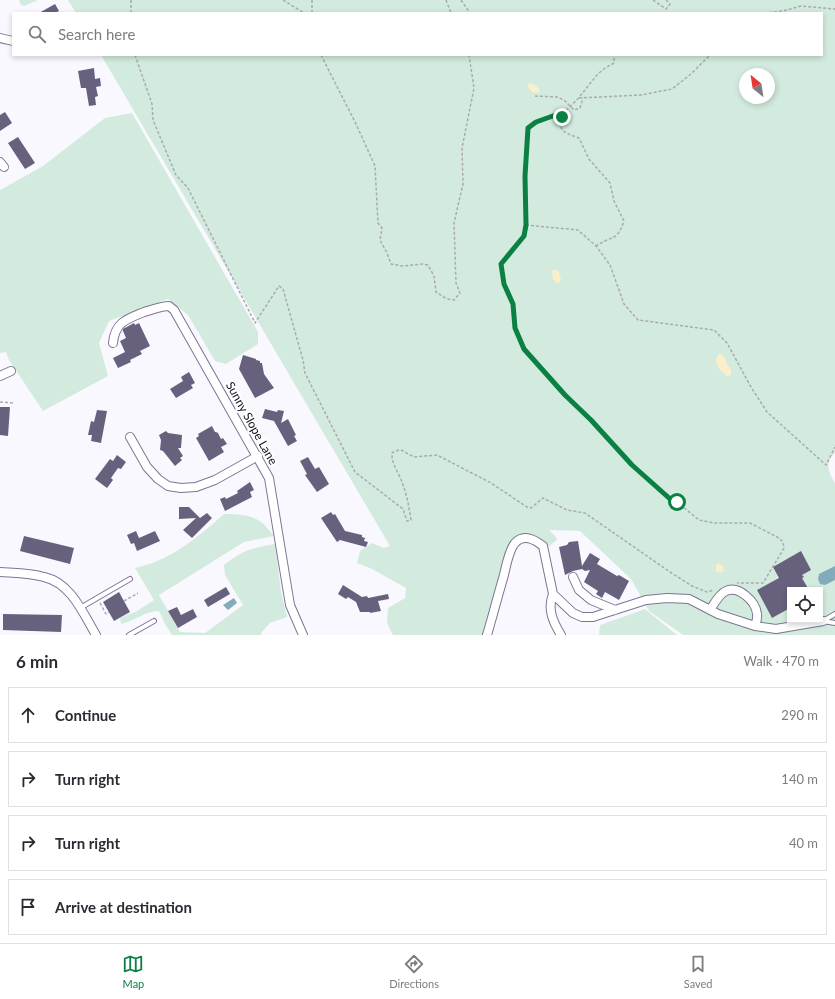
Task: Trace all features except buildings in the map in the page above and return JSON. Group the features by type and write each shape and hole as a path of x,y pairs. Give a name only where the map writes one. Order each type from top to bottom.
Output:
{"street":[{"path":"0,38 12,41"},
{"name":"Sunny Slope Lane","path":"113,343 114,335 119,326 123,321 132,316 161,306 169,306 174,310 258,456 269,478 290,605 303,635"},
{"path":"0,376 11,371"},
{"path":"130,437 146,467 158,479 168,486 196,487 209,483 258,456"},
{"path":"487,635 509,556 515,543 521,539 528,538 534,540 542,546 545,552 553,594 550,610 554,624 561,635"},
{"path":"0,572 44,577 59,583 71,594 96,635"},
{"path":"573,577 579,590 591,600 615,610"},
{"path":"710,610 718,597 726,591 736,590 744,594 756,607 758,616 755,626"},
{"path":"553,594 573,613 582,617 593,618 646,600 667,598 689,599 718,614 755,626 776,629 811,623"}],"lane":[{"path":"80,608 130,579"},
{"path":"823,621 835,614"},
{"path":"129,635 154,620"},
{"path":"823,621 835,623"}],"path":[{"path":"131,0 131,12"},
{"path":"283,0 302,12"},
{"path":"312,0 312,12"},
{"path":"446,0 451,12"},
{"path":"462,0 469,12"},
{"path":"654,0 666,9 670,4 666,0"},
{"path":"774,12 801,6 835,9"},
{"path":"135,56 152,104 153,120 176,175 188,188 255,323 279,286 283,289 304,360 305,373 355,472 403,509 407,521 411,520 408,500 391,458 392,453 401,450 414,457 432,454 436,455 491,483 527,507 531,508 543,498 567,510 585,513 692,586 707,592 718,589"},
{"path":"322,56 356,124 375,166 378,223 382,228 380,240 387,253 390,264 402,266 428,265 434,276 436,292 447,299 454,300 460,293 456,283 454,223 463,184 462,148 474,88 469,56"},
{"path":"614,56 614,63 599,72 579,98 564,112 536,122 528,128 525,176 526,225 524,236 501,264 504,284 513,304 515,328 524,349 565,395 591,420 632,465 669,498 677,502 698,520 714,524 750,523 779,538 783,542 784,548 763,583 739,582 732,585"},
{"path":"579,98 641,95 672,89 691,74 709,56"},
{"path":"535,96 558,97 564,100 574,110 580,108 583,98"},
{"path":"564,112 560,124 563,132 579,138 589,159 610,183 614,201 624,221 620,232 616,237 596,246"},
{"path":"526,225 578,230 596,246 610,265 624,304 638,320 714,330 727,343 767,412 826,466 835,447"},
{"path":"0,402 14,403"},
{"path":"124,601 138,593"},
{"path":"96,598 106,614 109,612"}],"green space":[{"path":"19,0 38,0 24,6 20,4"},
{"path":"68,0 835,0 835,453 830,460 829,471 835,483 835,635 683,635 649,611 631,579 580,531 549,530 557,540 549,546 527,535 510,546 484,635 393,635 387,623 388,608 405,598 406,588 372,569 357,563 360,551 372,543 384,548 390,546 102,56 823,56 823,12 75,12"},
{"path":"132,113 258,332 258,344 226,364 215,361 188,315 168,299 109,321 99,343 108,376 43,411 9,360 6,352 0,353 0,190 43,166 105,118"},
{"path":"224,514 253,517 263,523 274,536 244,542 159,595 180,632 205,633 243,605 225,575 224,565 248,550 275,544 281,592 287,617 270,623 261,633 262,635 172,635 159,611 145,614 121,624 120,618 137,611 154,600 135,568 148,565 172,554 194,539"},
{"path":"645,609 677,635 599,635 600,625"}],"sand":[{"path":"529,83 539,88 540,92 534,93 529,89"},
{"path":"552,270 558,271 561,278 559,283 553,280"},
{"path":"720,353 724,356 731,369 731,375 727,376 716,363 717,357"},
{"path":"719,563 723,566 724,570 721,573 716,571 716,565"}],"water":[{"path":"835,566 835,580 825,585 820,584 818,579 819,574"},
{"path":"234,598 237,603 228,610 223,605"}],"route":[{"path":"562,117 564,112 536,122 528,128 525,176 526,225 524,236 501,264 504,284 513,304 515,328 524,349 565,395 591,420 632,465 669,498 677,502"}]}
